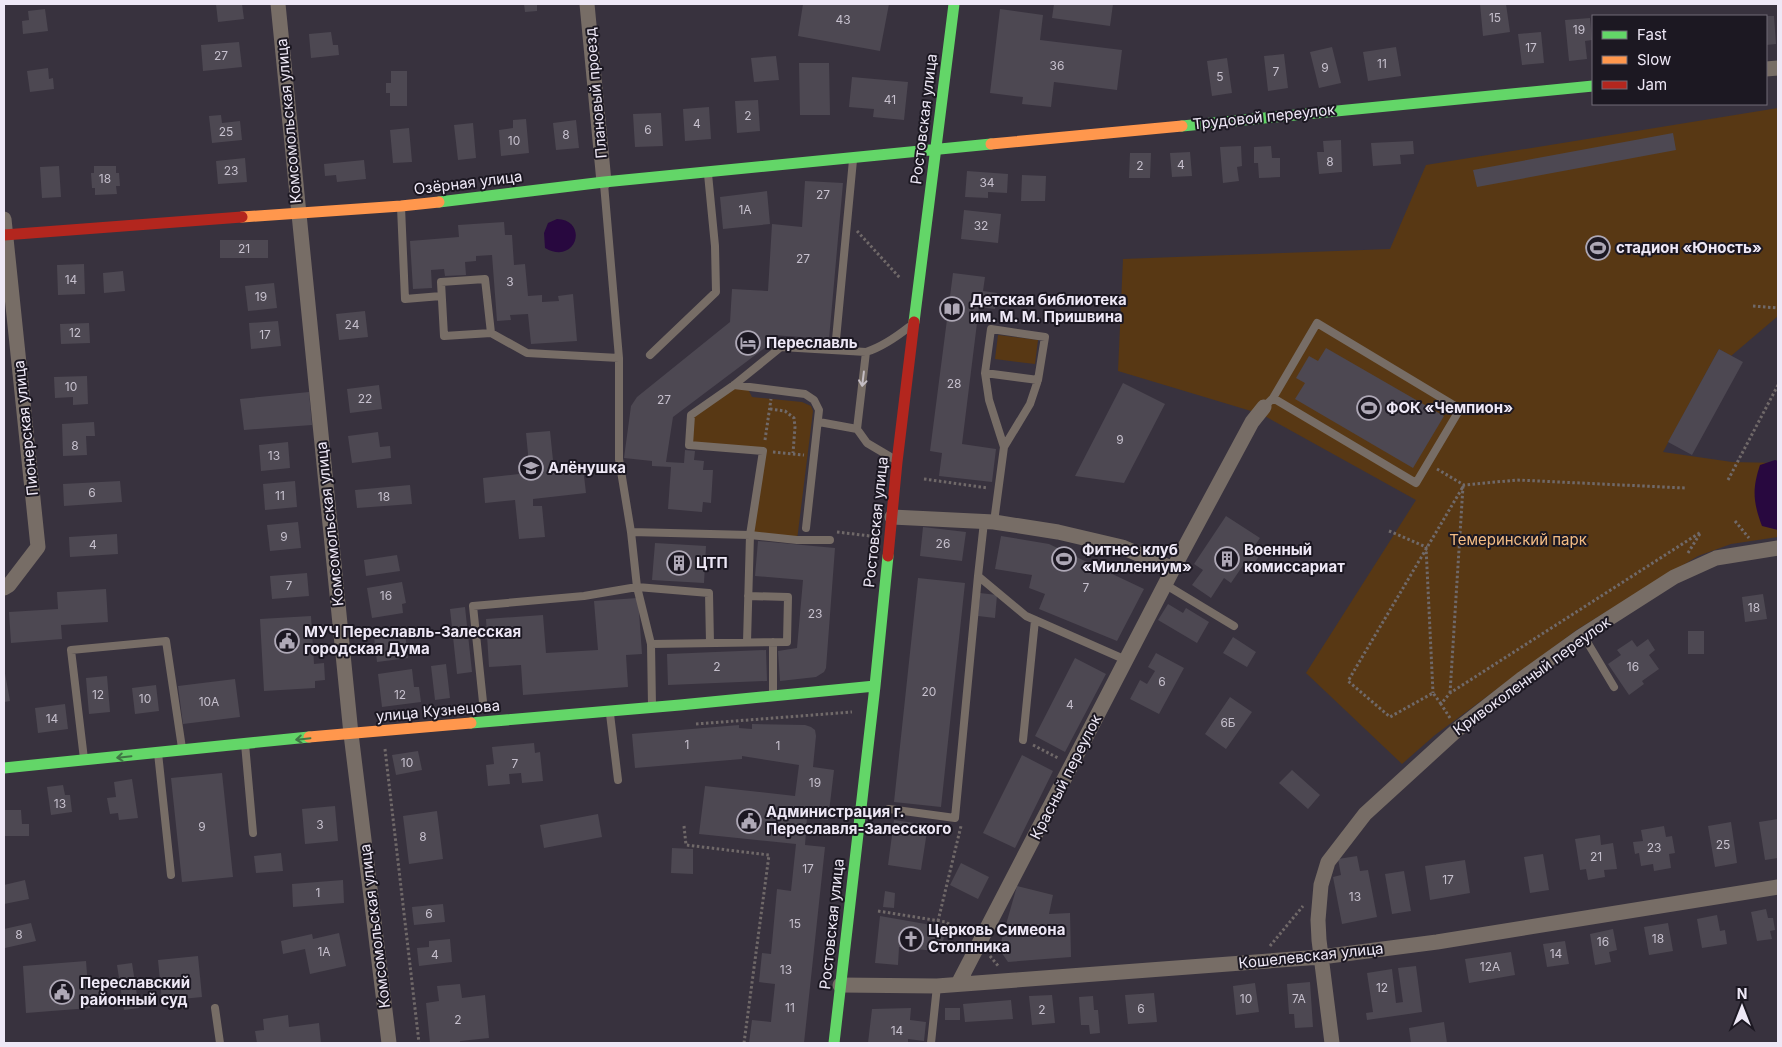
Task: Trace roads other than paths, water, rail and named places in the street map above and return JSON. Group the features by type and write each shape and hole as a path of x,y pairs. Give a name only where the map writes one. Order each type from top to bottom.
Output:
{"street":[{"name":"Комсомольская улица","path":"278,4 351,734 389,1043"},
{"name":"Плановый проезд","path":"587,4 604,182"},
{"name":"Ростовская улица","path":"834,1043 875,686 897,462 954,4"},
{"name":"Трудовой переулок","path":"936,149 1592,86"},
{"name":"Озёрная улица","path":"5,235 298,212 401,206 604,182 936,149"},
{"name":"Пионерская улица","path":"4,219 38,547 9,585 4,588"},
{"name":"Красный переулок","path":"958,984 1173,569 1252,422 1268,402"},
{"path":"892,517 989,522 1058,532 1122,547 1173,569"},
{"name":"Кривоколенный переулок","path":"1332,1043 1318,920 1321,884 1328,862 1365,814 1458,729 1523,678 1583,635 1674,577 1716,558 1778,548"},
{"name":"улица Кузнецова","path":"4,768 875,686"},
{"name":"Кошелевская улица","path":"840,986 937,986 1321,957 1437,942 1778,887"}],"lane":[{"path":"834,350 854,157"},
{"path":"650,355 716,292 707,172"},
{"path":"604,182 619,358 619,459 631,532 637,587 651,644 652,708"},
{"path":"401,206 405,299 441,296"},
{"path":"491,333 485,279 441,282 444,336 491,333 527,353 619,358"},
{"path":"747,642 750,535 763,451 689,445 691,415 734,385 781,347 866,352 877,349 893,339 914,322"},
{"path":"1318,323 1460,409 1416,483 1268,402 1318,323"},
{"path":"889,809 955,818 978,576 989,522 999,489 1004,447 1030,404 1038,380 1046,337 991,330 985,373 989,400 1004,447"},
{"path":"857,429 866,352"},
{"path":"985,373 1038,380"},
{"path":"734,385 805,394 814,400 819,410 819,422 806,528"},
{"path":"819,422 857,429 867,442 897,462"},
{"path":"631,532 750,535 797,540 830,540"},
{"path":"978,576 1026,616 1126,660"},
{"path":"1166,584 1234,626"},
{"path":"483,702 473,606 584,596 637,587 709,593 710,643"},
{"path":"651,644 787,642 788,597 748,596"},
{"path":"1023,740 1035,620"},
{"path":"1583,635 1614,687"},
{"path":"84,761 71,650 166,641 182,751"},
{"path":"773,642 773,696"},
{"path":"610,712 618,780"},
{"path":"245,744 253,833"},
{"path":"158,753 171,875"},
{"path":"932,1043 937,986"},
{"path":"215,1008 220,1043"}],"place":[{"name":"стадион «Юность»","path":"1598,248"},
{"name":"Детская библиотека им. М. М. Пришвина","path":"952,309"},
{"name":"Переславль","path":"748,343"},
{"name":"ФОК «Чемпион»","path":"1369,408"},
{"name":"Алёнушка","path":"531,468"},
{"name":"Фитнес клуб «Миллениум»","path":"1064,559"},
{"name":"Военный комиссариат","path":"1227,559"},
{"name":"ЦТП","path":"679,563"},
{"name":"МУЧ Переславль-Залесская городская Дума","path":"287,641"},
{"name":"Администрация г. Переславля-Залесского","path":"749,821"},
{"name":"Церковь Симеона Столпника","path":"911,939"},
{"name":"Переславский районный суд","path":"62,992"}],"park label":[{"name":"Темеринский парк","path":"1518,540"}]}
